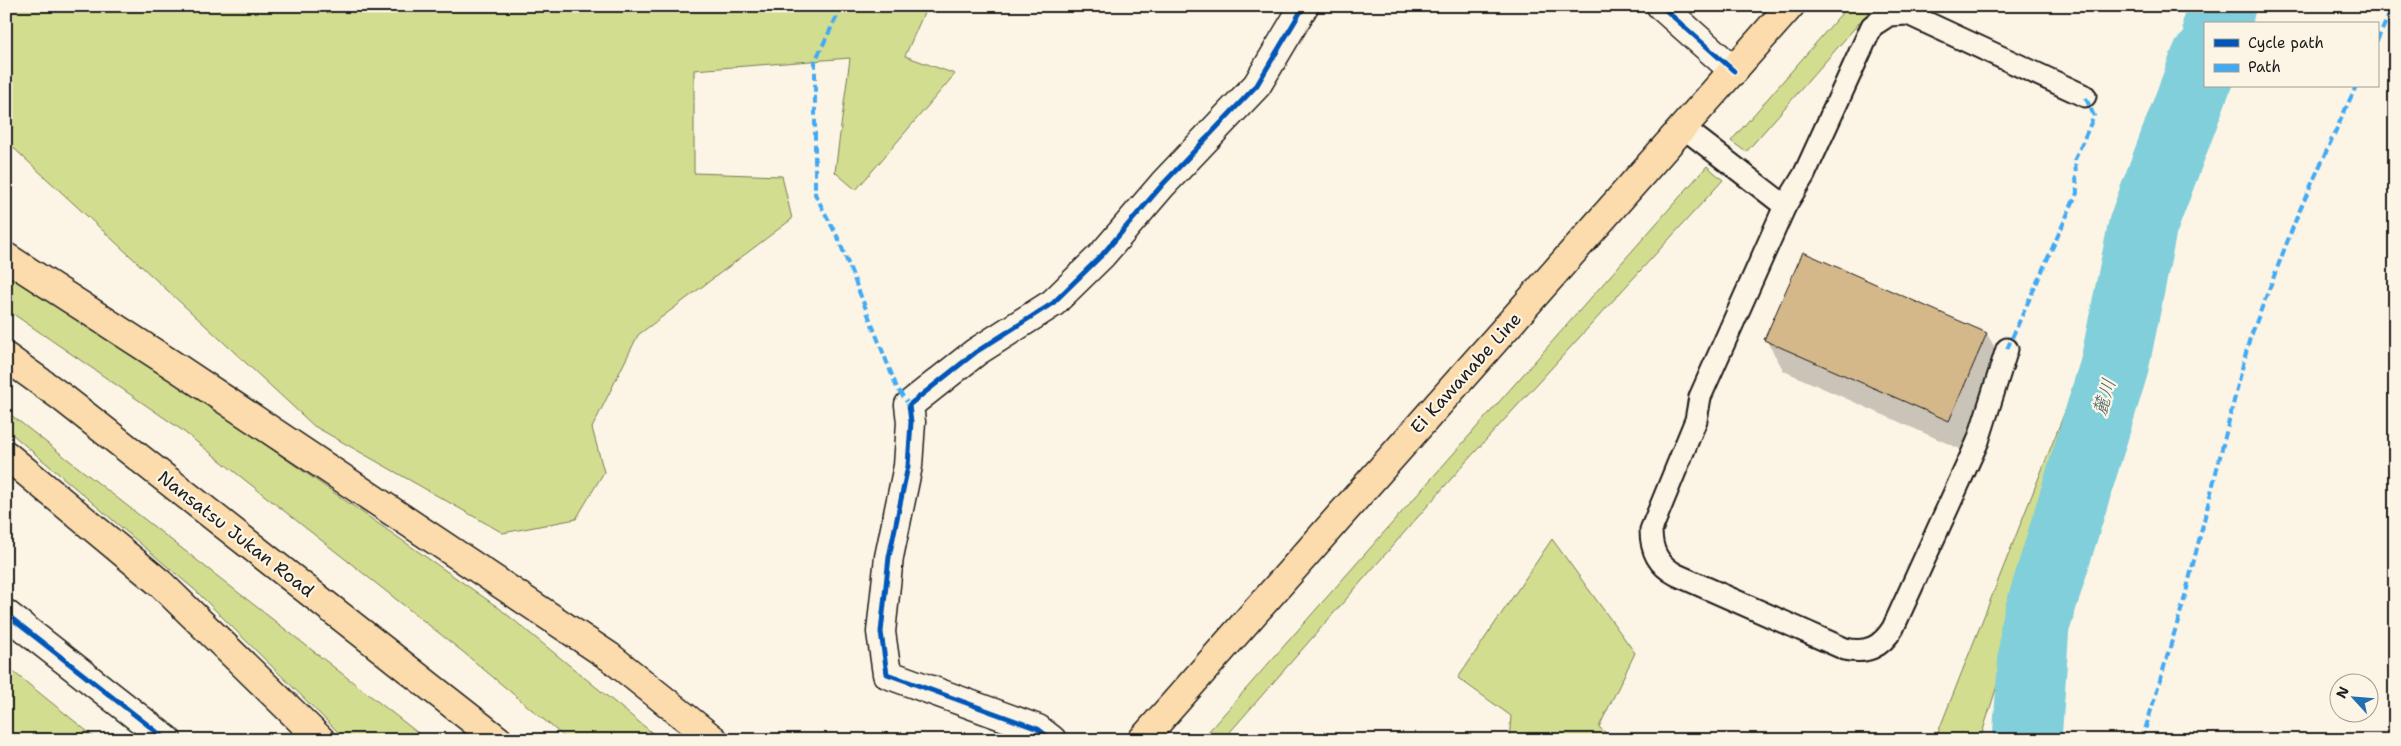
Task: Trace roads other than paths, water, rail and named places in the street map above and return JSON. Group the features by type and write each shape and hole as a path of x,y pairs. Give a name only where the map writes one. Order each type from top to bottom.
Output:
{"main road":[{"name":"Ei Kawanabe Line","path":"1142,740 1790,6"},
{"path":"6,257 179,369 610,658 714,740"},
{"name":"Nansatsu Jukan Road","path":"6,357 63,398 239,535 498,740"},
{"path":"6,455 161,584 321,740"},
{"name":"Nansatsu Jukan Road","path":"463,714 491,740"}],"street":[{"path":"1052,740 1038,729 887,674 881,632 889,557 908,466 911,422 909,405 976,352 1053,303 1102,255 1163,184 1258,85 1304,6"},
{"path":"1662,6 1734,71"},
{"path":"6,614 167,740"}],"lane":[{"path":"2007,349 1978,441 1893,628 1886,639 1877,646 1867,651 1845,649 1668,570 1656,556 1651,543 1651,530 1696,420 1700,398 1785,206 1804,175 1867,35 1879,19 1898,13 1917,17 2085,96"},
{"path":"1684,128 1785,206"}],"waterway":[{"name":"麓川","path":"2217,22 2221,6"},
{"name":"麓川","path":"2027,740 2035,626 2114,367 2143,225 2204,63"}]}
